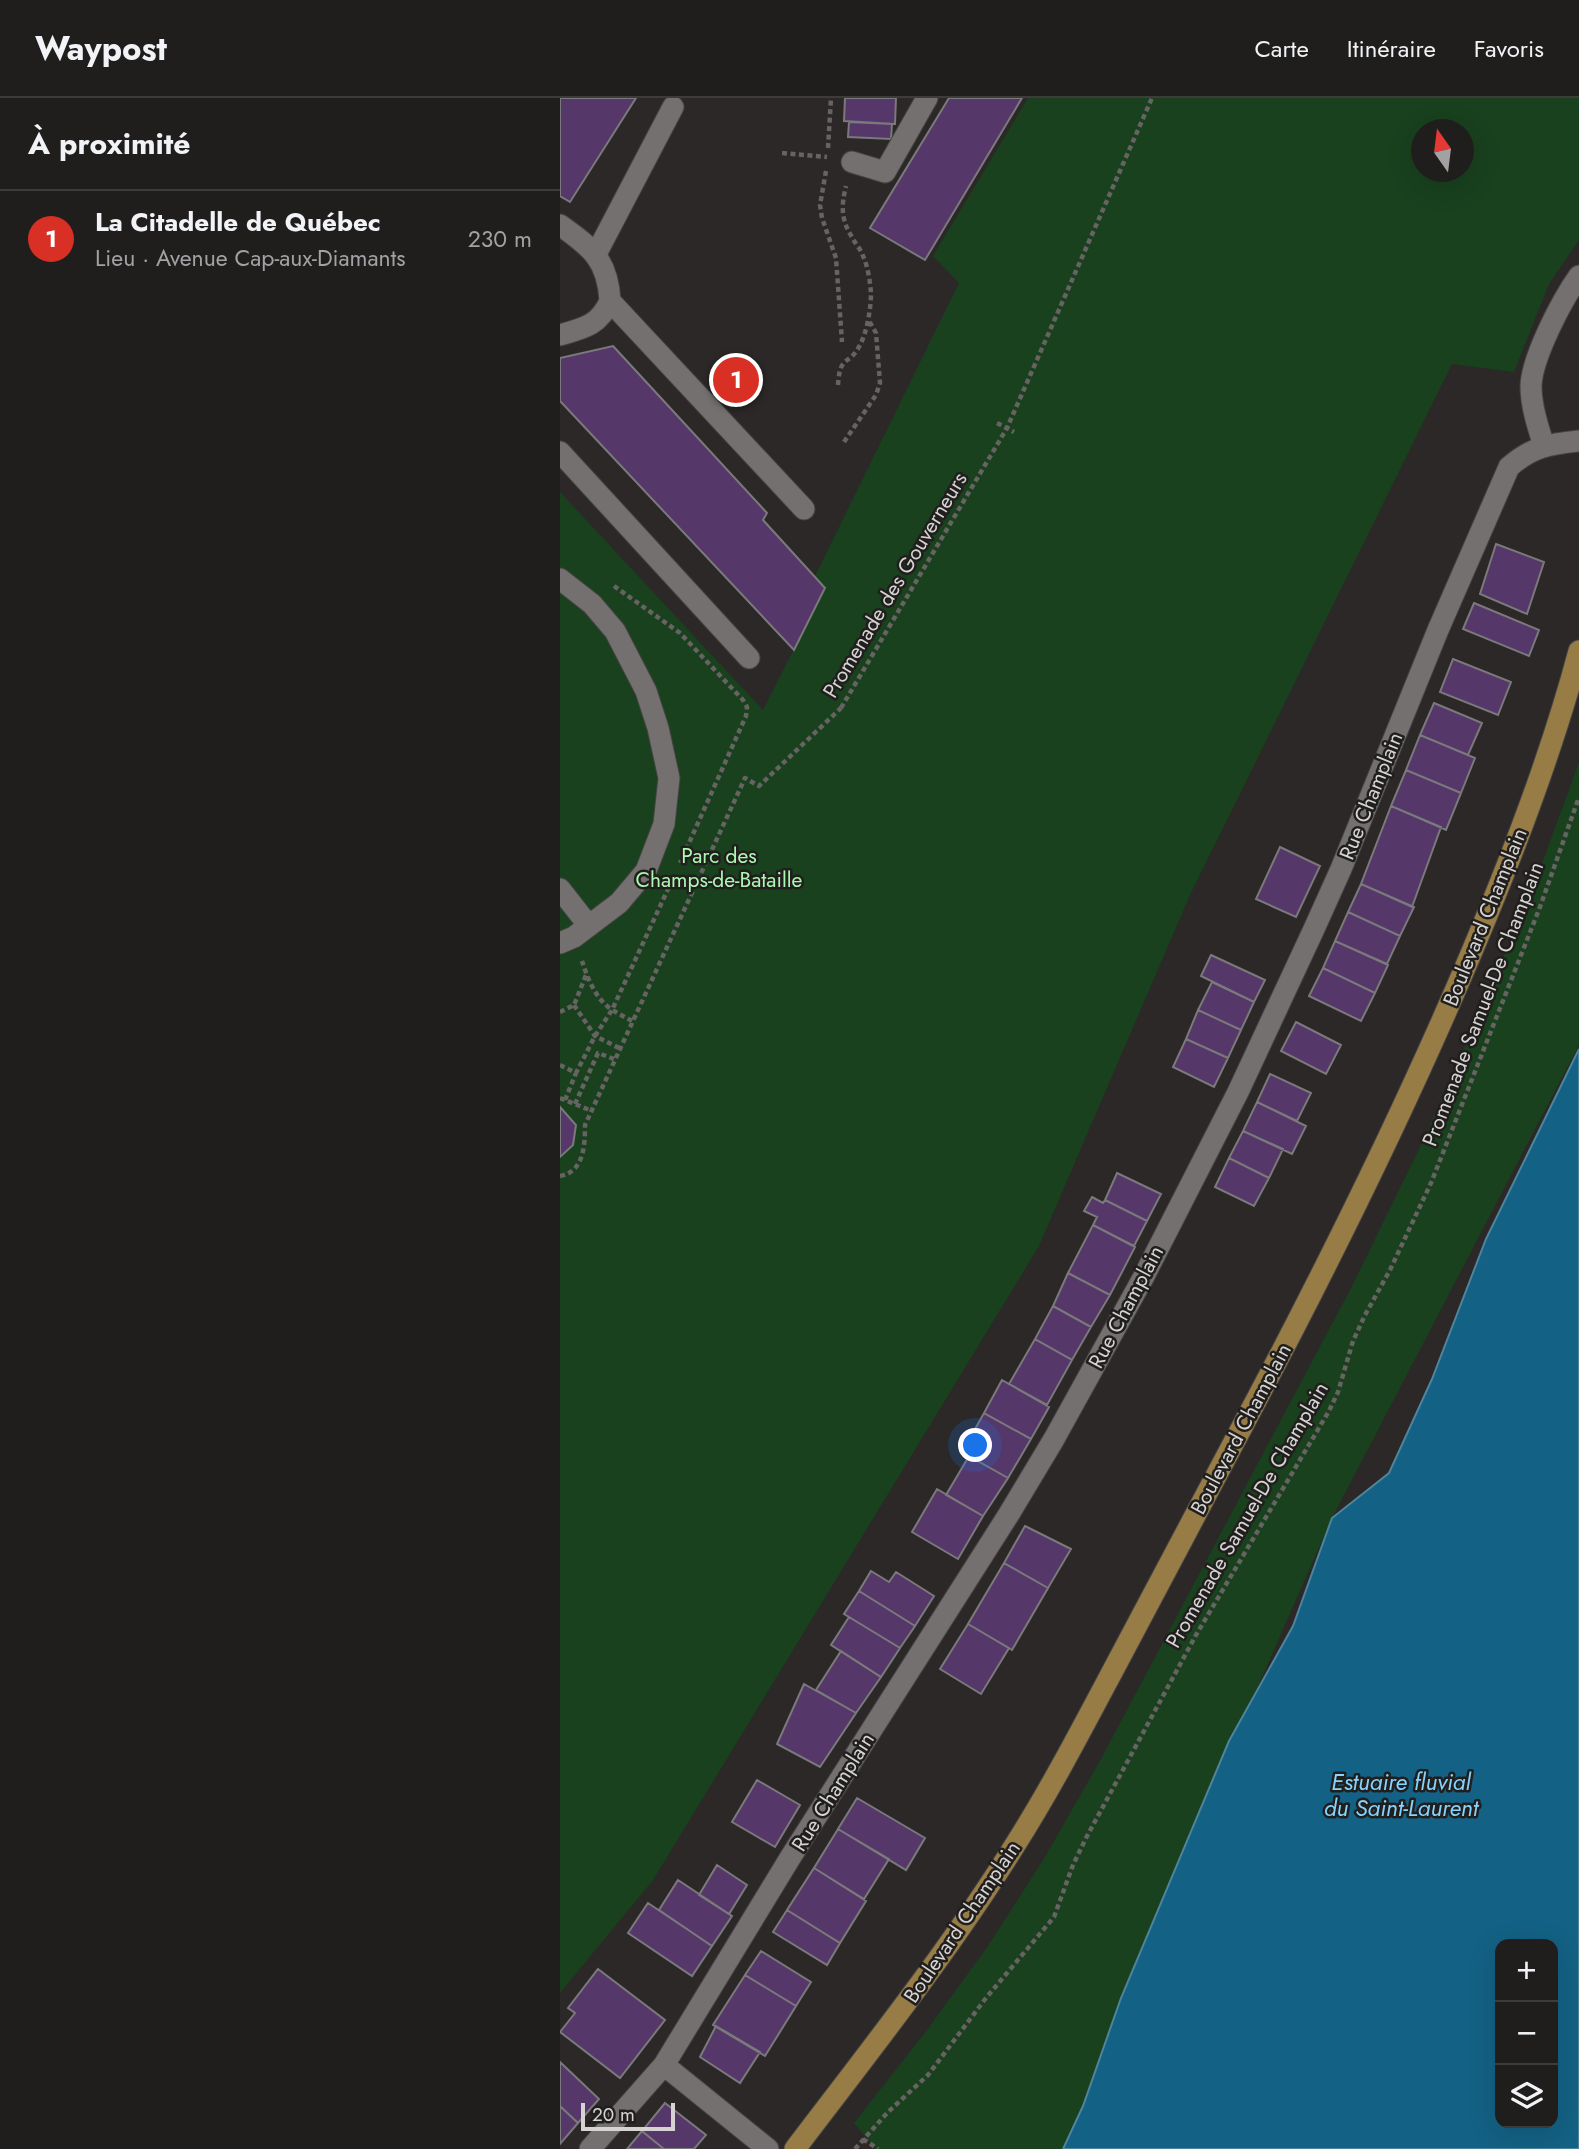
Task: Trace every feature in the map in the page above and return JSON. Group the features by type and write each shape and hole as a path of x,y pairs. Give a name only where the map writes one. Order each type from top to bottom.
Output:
{"main road":[{"name":"Boulevard Champlain","path":"795,2149 962,1929 1018,1841 1074,1743 1323,1274 1405,1104 1505,872 1550,748 1579,651"}],"street":[{"path":"852,162 885,172 927,98"},
{"path":"596,254 673,107"},
{"path":"560,225 581,239 596,254 603,265 610,301 604,315 595,323 560,335"},
{"path":"1544,446 1534,410 1531,385 1539,357 1562,301 1579,276"},
{"path":"610,301 804,509"},
{"name":"Rue Champlain","path":"590,2149 664,2066 797,1847 1009,1514 1054,1439 1143,1278 1238,1092 1319,917 1509,467 1524,454 1544,446 1579,442"},
{"path":"560,452 749,658"},
{"path":"560,579 592,604 615,631 646,691 658,728 669,778 664,824 646,872 619,903 574,937 560,943"},
{"path":"560,889 589,926"},
{"path":"664,2066 768,2149"}],"path":[{"path":"831,98 828,157 820,205 835,258 842,342"},
{"name":"Promenade des Gouverneurs","path":"560,1176 566,1175 579,1163 585,1148 585,1125 745,778 759,786 841,708 1007,428 1152,98"},
{"path":"782,153 828,157"},
{"path":"838,385 839,369 843,361 853,355 860,344 871,295 863,254 844,221 841,204 852,162"},
{"path":"844,442 876,395 880,383 876,333 867,318"},
{"path":"997,423 1014,432"},
{"name":"Promenade Samuel-De Champlain","path":"855,2149 888,2112 928,2075 986,1998 1054,1917 1086,1838 1196,1634 1329,1411 1338,1392 1353,1341 1431,1183 1540,907 1579,797"},
{"path":"580,956 586,975 601,1002 632,1021"},
{"path":"560,1013 574,1005 586,975"},
{"path":"592,1111 562,1099 622,991"},
{"path":"574,1005 595,1036 619,1048"},
{"path":"575,1104 598,1053 614,1059"},
{"path":"560,1065 576,1073"},
{"path":"863,2139 877,2149"}],"green space":[{"name":"Parc des Champs-de-Bataille","path":"1028,98 1579,98 1579,240 1549,284 1514,372 1452,364 1190,895 1039,1246 653,1880 560,1993 560,492 763,710 825,588 815,576 959,283 933,256"},
{"path":"1579,762 1579,1045 1332,1518 1121,1998 1083,2106 1063,2149 876,2149 854,2123 988,1946 1045,1857 1101,1759 1351,1288 1422,1143 1473,1029 1535,883"}],"water":[{"name":"Estuaire fluvial du Saint-Laurent","path":"1579,1049 1579,2149 1063,2149 1083,2106 1121,1998 1229,1741 1293,1626 1332,1518 1389,1473 1432,1379 1486,1239"}],"building":[{"path":"560,98 636,98 570,202 560,196"},
{"path":"845,98 896,98 895,124 844,121"},
{"path":"949,98 1022,98 925,260 870,228"},
{"path":"849,122 892,124 891,139 848,137"},
{"path":"613,346 767,513 763,520 825,588 794,650 560,401 560,358"},
{"path":"1496,544 1544,562 1527,614 1480,594"},
{"path":"1474,603 1539,630 1529,656 1463,629"},
{"path":"1453,659 1511,682 1498,715 1440,692"},
{"path":"1434,703 1482,723 1468,755 1420,735"},
{"path":"1420,735 1475,758 1461,793 1406,770"},
{"path":"1406,770 1461,793 1446,830 1391,806"},
{"path":"1391,806 1441,827 1412,907 1361,884"},
{"path":"1280,847 1320,866 1296,917 1256,899"},
{"path":"1361,884 1414,907 1400,936 1348,912"},
{"path":"1348,912 1400,936 1387,964 1335,941"},
{"path":"1335,941 1388,965 1375,993 1323,968"},
{"path":"1211,955 1265,980 1254,1002 1201,976"},
{"path":"1323,968 1375,993 1361,1021 1309,996"},
{"path":"1212,982 1254,1002 1241,1030 1198,1010"},
{"path":"1198,1010 1241,1030 1228,1058 1186,1039"},
{"path":"1296,1022 1341,1045 1326,1074 1281,1051"},
{"path":"1186,1039 1228,1058 1214,1087 1173,1067"},
{"path":"1270,1074 1311,1093 1297,1121 1257,1102"},
{"path":"1257,1102 1306,1126 1292,1154 1243,1131"},
{"path":"560,1107 576,1125 573,1145 560,1157"},
{"path":"1243,1131 1283,1149 1269,1178 1229,1158"},
{"path":"1229,1158 1269,1178 1254,1206 1215,1187"},
{"path":"1117,1173 1161,1194 1147,1221 1105,1200"},
{"path":"1092,1197 1103,1203 1105,1200 1147,1221 1134,1246 1093,1225 1097,1217 1084,1211"},
{"path":"1093,1225 1135,1247 1110,1295 1068,1273"},
{"path":"1068,1273 1110,1295 1091,1327 1053,1306"},
{"path":"1053,1306 1091,1327 1072,1360 1035,1339"},
{"path":"1035,1339 1072,1360 1047,1405 1009,1384"},
{"path":"1002,1380 1049,1407 1031,1439 984,1413"},
{"path":"984,1413 1031,1439 1008,1478 962,1452"},
{"path":"969,1456 1008,1478 983,1516 946,1495"},
{"path":"937,1489 983,1516 958,1559 912,1532"},
{"path":"1025,1526 1071,1549 1048,1588 1004,1563"},
{"path":"1004,1563 1048,1588 1012,1650 968,1624"},
{"path":"871,1571 889,1582 896,1572 934,1596 915,1626 859,1591"},
{"path":"859,1591 915,1626 900,1648 844,1614"},
{"path":"849,1617 900,1648 881,1677 831,1645"},
{"path":"968,1624 1009,1648 981,1694 940,1669"},
{"path":"841,1651 881,1677 856,1713 816,1690"},
{"path":"804,1684 856,1713 820,1767 777,1744"},
{"path":"757,1780 800,1805 775,1847 732,1822"},
{"path":"857,1798 925,1838 906,1870 838,1829"},
{"path":"838,1829 889,1859 864,1899 814,1868"},
{"path":"717,1865 747,1885 729,1914 699,1895"},
{"path":"814,1868 866,1901 840,1943 787,1910"},
{"path":"678,1880 732,1916 712,1946 659,1910"},
{"path":"648,1903 712,1946 692,1976 628,1933"},
{"path":"787,1910 840,1943 827,1965 773,1932"},
{"path":"761,1951 811,1982 796,2006 745,1975"},
{"path":"598,1969 665,2020 620,2078 560,2032 575,2013 568,2008"},
{"path":"745,1975 796,2006 765,2056 713,2025"},
{"path":"716,2026 760,2052 740,2083 700,2057"},
{"path":"560,2062 599,2099 578,2123 560,2106"},
{"path":"665,2103 706,2135 694,2149 664,2149 642,2131"},
{"path":"560,2106 578,2123 560,2144"},
{"path":"642,2131 664,2149 627,2149"}],"place":[{"name":"La Citadelle de Québec","path":"736,380"}]}
